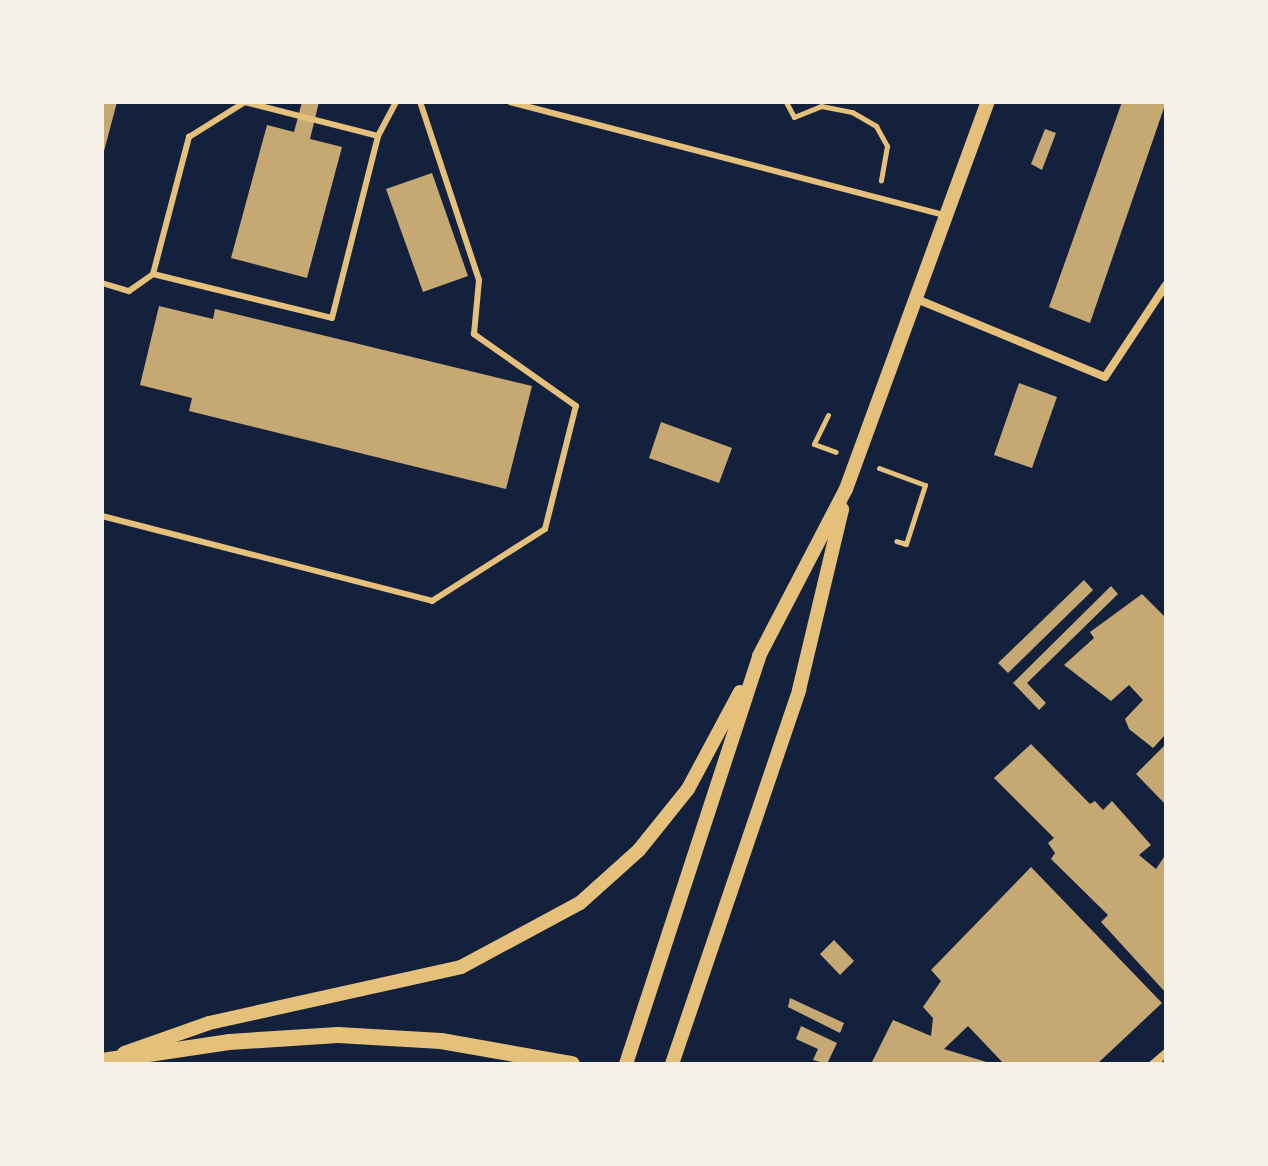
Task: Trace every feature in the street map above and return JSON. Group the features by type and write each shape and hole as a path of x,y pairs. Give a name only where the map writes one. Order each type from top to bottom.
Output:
{"main road":[{"path":"102,1060 229,1042 338,1035 441,1041 572,1064"}],"street":[{"path":"102,1060 209,1023 461,967 580,903 639,850 688,789 846,489 919,300 988,102"},
{"path":"919,300 1105,377 1166,285"},
{"path":"672,1064 799,690 846,489"},
{"path":"626,1064 759,656"},
{"path":"1153,1064 1166,1053"}],"lane":[{"path":"102,283 129,291 153,274 189,137 245,102 378,136"},
{"path":"153,274 332,318 378,136 396,102"},
{"path":"102,516 432,601 545,529 576,406 474,334 479,280 420,102"},
{"path":"510,102 948,216"}],"path":[{"path":"786,102 794,117 821,106 852,112 876,126 887,146 876,197"},
{"path":"814,444 828,415"},
{"path":"896,541 906,544 925,485"}],"building":[{"path":"102,102 117,102 103,155 102,155"},
{"path":"302,102 319,102 310,139 342,147 307,278 231,258 267,125 294,132"},
{"path":"1122,102 1166,102 1090,323 1049,307"},
{"path":"1045,129 1056,133 1042,170 1031,164"},
{"path":"432,173 468,276 423,292 386,189"},
{"path":"159,306 213,319 215,309 532,386 506,489 189,411 192,398 140,385"},
{"path":"1019,383 1057,397 1032,468 994,455"},
{"path":"661,422 732,448 719,483 649,458"},
{"path":"1084,580 1093,590 1008,673 998,663"},
{"path":"1111,586 1118,594 1027,683 1046,703 1039,710 1013,683"},
{"path":"1142,594 1166,618 1166,734 1153,748 1129,729 1125,719 1143,700 1129,685 1111,701 1064,665 1094,638 1090,632"},
{"path":"1031,744 1090,804 1095,801 1103,810 1112,801 1151,845 1139,855 1156,869 1166,854 1166,993 1101,922 1108,915 1051,859 1055,853 1048,843 1054,838 994,778"},
{"path":"1166,744 1166,805 1136,774"},
{"path":"1031,867 1162,1003 1097,1064 1004,1064 968,1026 944,1049 993,1064 871,1064 893,1020 931,1036 933,1018 923,1007 941,981 931,970"},
{"path":"834,940 854,961 840,975 820,954"},
{"path":"790,998 844,1023 840,1033 788,1007"},
{"path":"801,1026 837,1043 827,1064 813,1060 818,1049 796,1039"}]}
